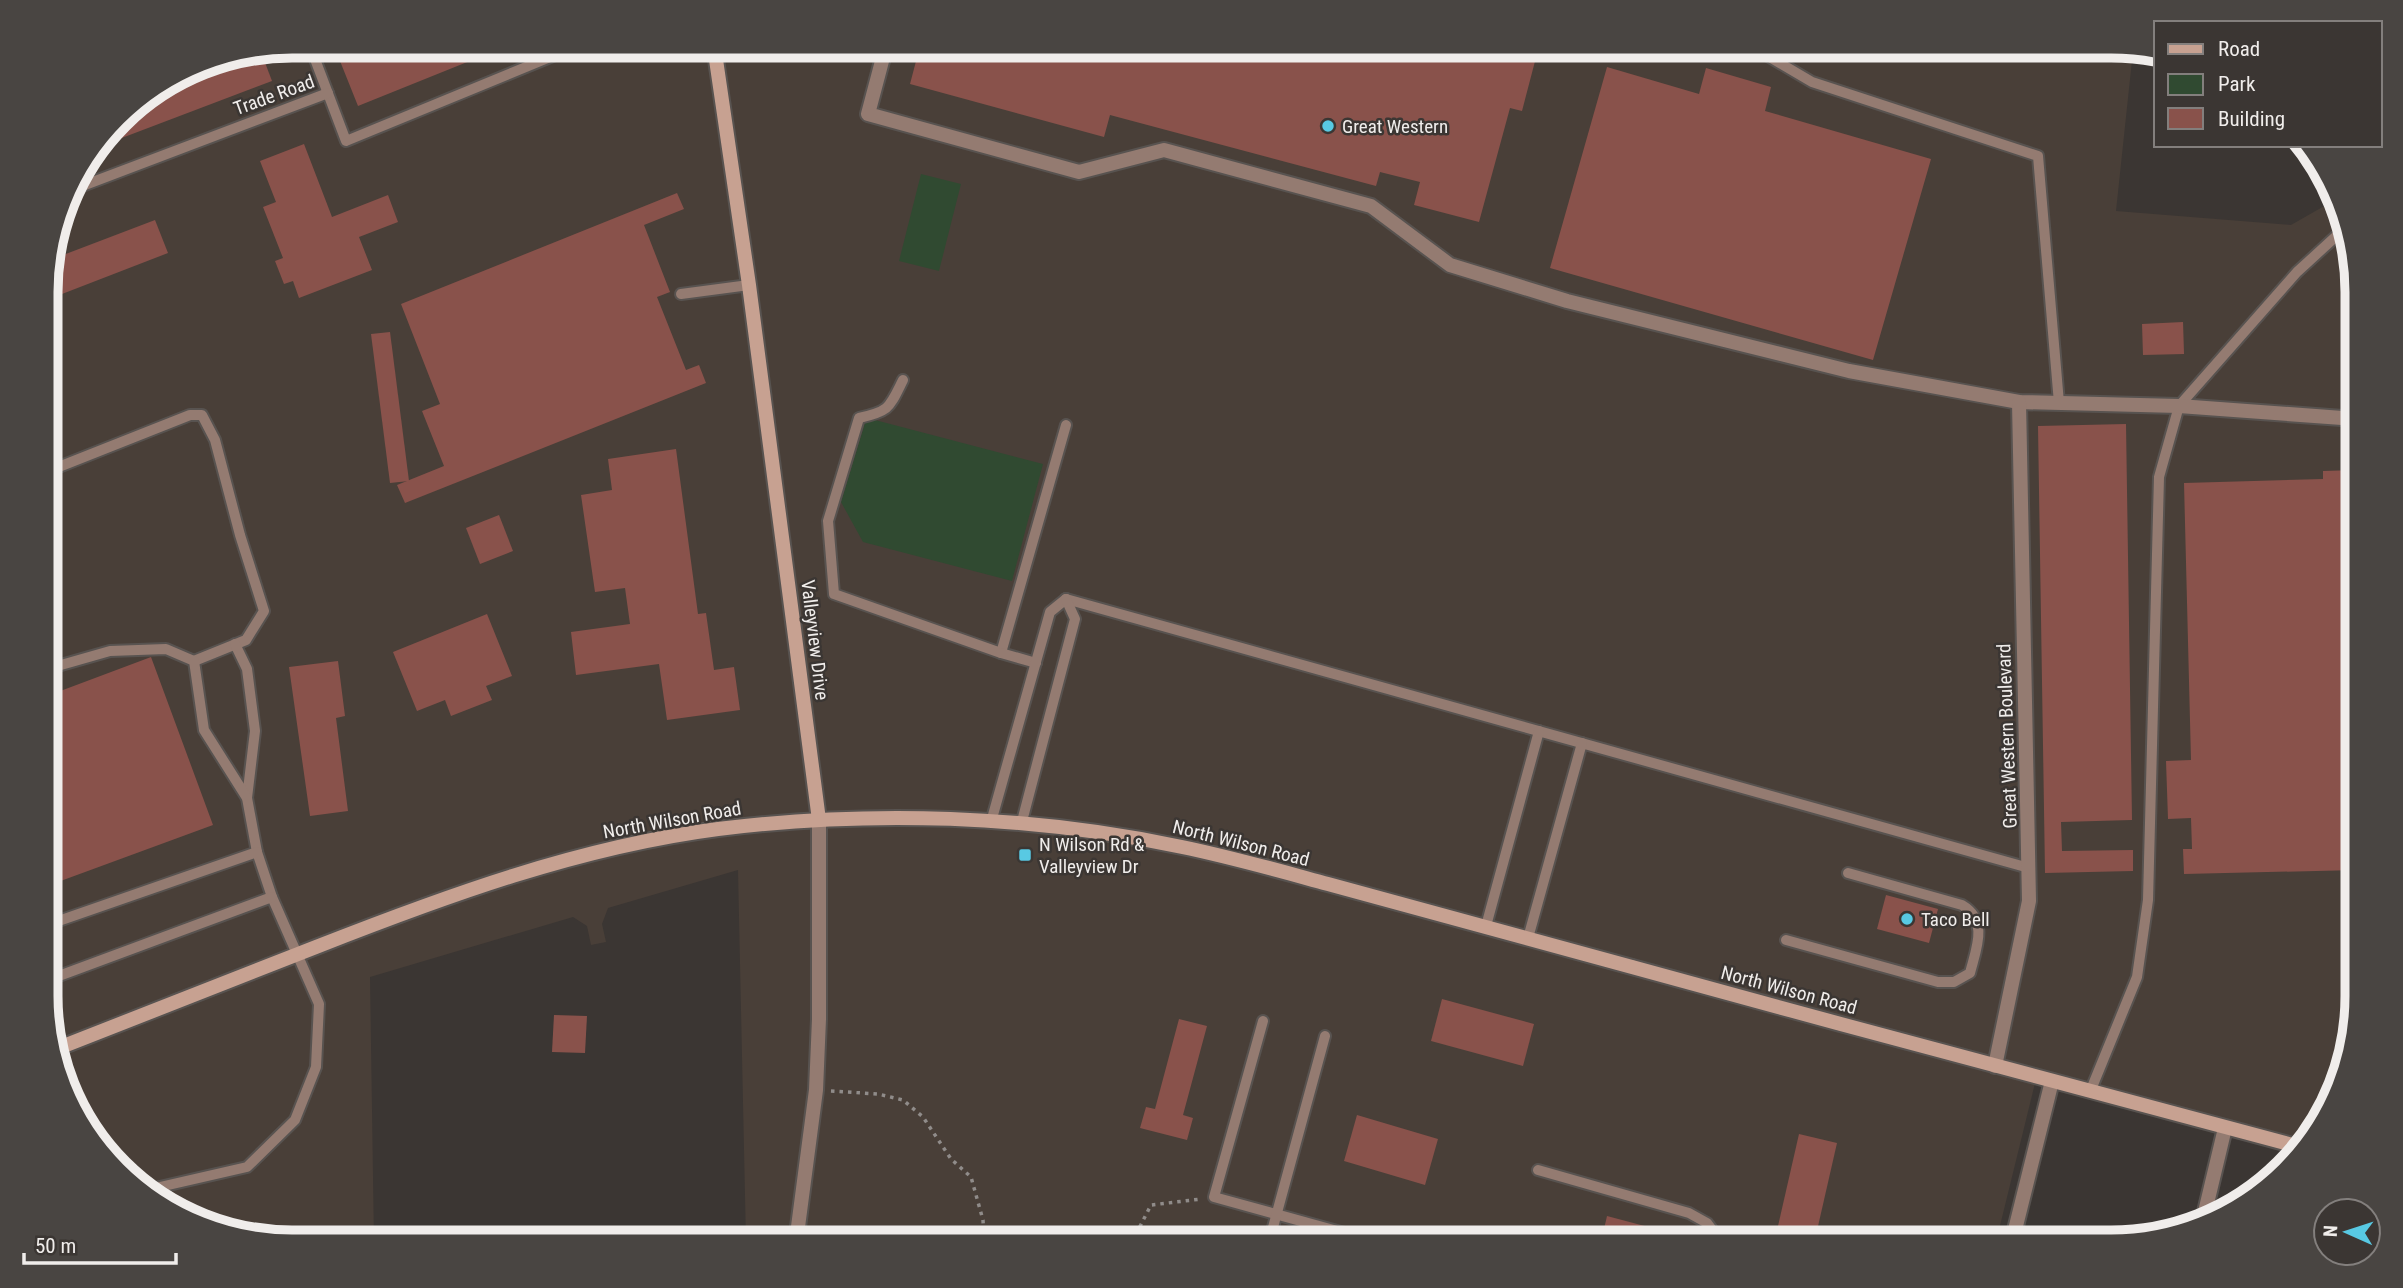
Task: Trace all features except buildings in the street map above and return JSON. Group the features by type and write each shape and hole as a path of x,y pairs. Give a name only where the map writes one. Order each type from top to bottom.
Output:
{"main road":[{"name":"Valleyview Drive","path":"716,58 749,285 819,821"},
{"name":"North Wilson Road","path":"63,1046 493,881 580,857 714,830 819,821 925,819 990,822 1106,834 1182,847 1486,926 2291,1145"}],"street":[{"path":"883,58 868,114 1079,172 1164,150 1371,206 1450,265 1567,301 1849,371 2020,402 2179,406 2345,418"},
{"name":"Great Western Boulevard","path":"1994,1066 2029,901 2020,402"},
{"name":"Valleyview Drive","path":"798,1230 816,1090 819,1019 819,821"},
{"path":"2015,1230 2052,1081"},
{"path":"2206,1210 2225,1128"}],"lane":[{"path":"315,58 328,93"},
{"name":"Trade Road","path":"84,185 328,93 346,141 548,58"},
{"path":"1771,58 1812,82 2038,156 2059,403"},
{"path":"2090,1092 2137,977 2148,900 2159,477 2179,406 2297,272 2338,235"},
{"path":"681,294 749,285"},
{"path":"903,380 890,406 879,414 859,418 828,521 834,594 1036,663"},
{"path":"58,468 190,415 202,415 215,440 240,535 264,611 246,640 194,661 166,649 110,651 58,665"},
{"path":"1001,653 1066,425"},
{"path":"1066,599 2029,868"},
{"path":"990,822 1050,612 1066,599"},
{"path":"1021,825 1075,619 1066,599"},
{"path":"158,1187 247,1167 295,1120 316,1067 318,1004 272,897 257,852 247,798 255,731 247,669 235,644"},
{"path":"194,661 204,730 247,798"},
{"path":"1486,926 1539,731"},
{"path":"1528,938 1582,743"},
{"path":"58,921 257,852"},
{"path":"1786,940 1938,982 1954,982 1970,973 1979,939 1977,922 1972,911 1962,905 1847,873"},
{"path":"58,976 272,897"},
{"path":"1263,1021 1214,1197 1334,1230"},
{"path":"1272,1230 1325,1036"},
{"path":"1538,1170 1689,1213 1707,1223 1712,1230"}],"path":[{"path":"816,1090 878,1094 902,1100 923,1117 951,1159 971,1177 983,1230"},
{"path":"1138,1230 1151,1205 1214,1197"}],"shaded area":[{"path":"277,58 2126,58 2132,59 2116,211 2291,225 2327,204 2337,232 2345,292 2345,1011 2333,1071 2321,1099 2294,1141 2037,1075 1999,1230 746,1230 738,870 608,908 602,924 606,942 591,945 587,926 573,917 370,977 374,1230 277,1230 247,1226 217,1218 162,1191 116,1150 97,1126 70,1071 62,1041 58,996 60,262 76,203 97,162 116,138 126,126 162,97 217,70"}],"green space":[{"path":"921,174 961,184 939,271 899,261"},
{"path":"875,420 1043,464 1012,581 863,542 841,502 865,423"}],"place":[{"name":"Great Western","path":"1328,126"},
{"name":"N Wilson Rd & Valleyview Dr","path":"1025,855"},
{"name":"Taco Bell","path":"1907,919"}]}
